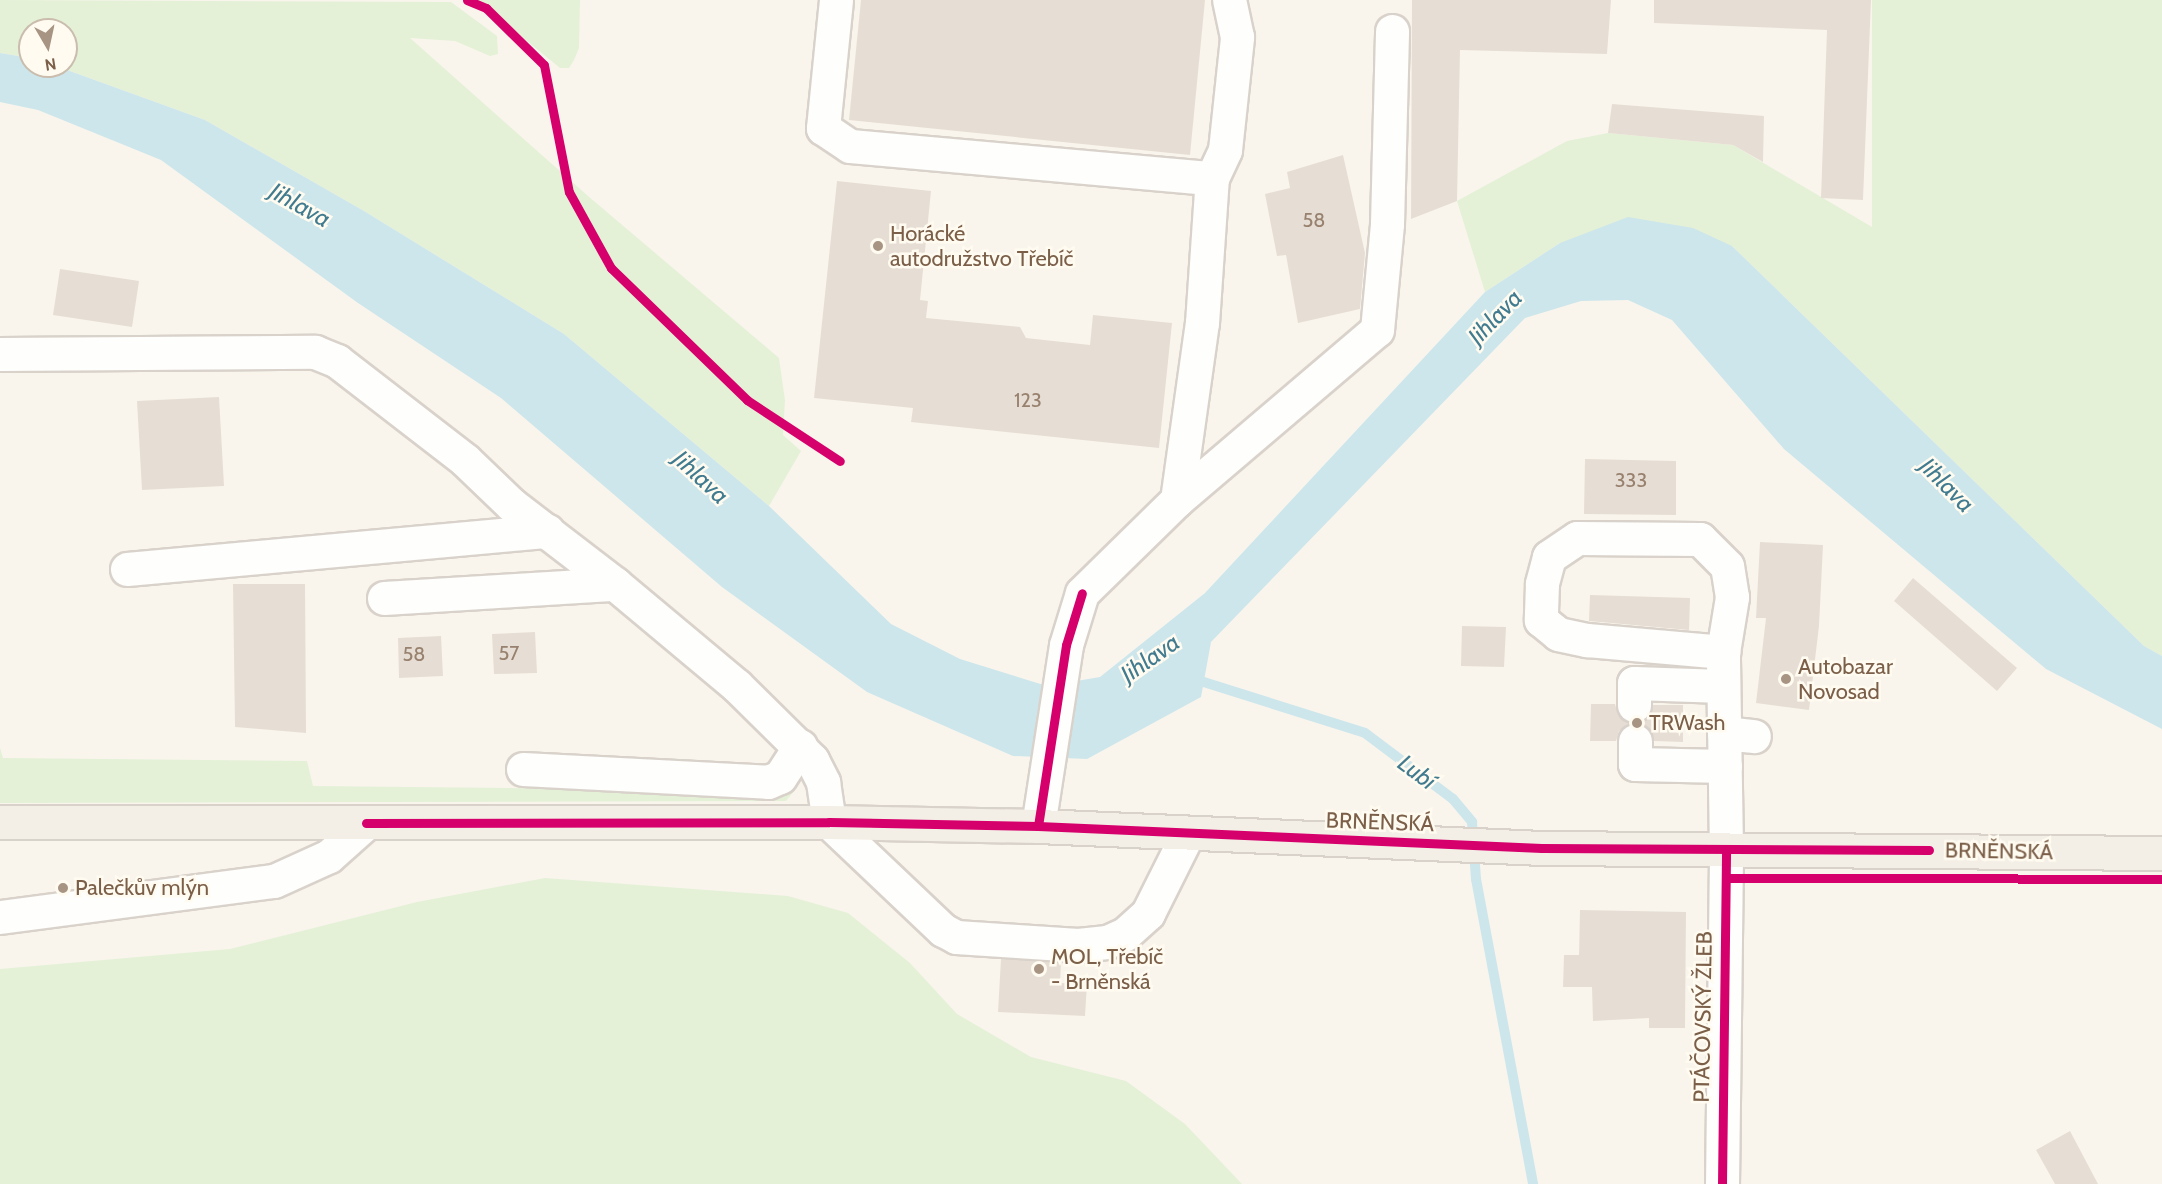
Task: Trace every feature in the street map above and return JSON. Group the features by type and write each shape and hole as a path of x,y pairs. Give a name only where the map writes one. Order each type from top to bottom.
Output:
{"main road":[{"name":"BRNĚNSKÁ","path":"0,822 830,822 1038,826 1542,848 2162,853"}],"street":[{"path":"836,0 823,128 850,146 1212,178"},
{"path":"1177,500 1202,323 1212,178 1225,150 1237,37 1229,0"},
{"path":"1038,826 1049,768 1066,645 1082,593 1177,500 1377,330 1387,224 1392,31"},
{"path":"0,354 315,351 337,361 615,584 736,685 800,746 823,782 830,822 943,930 956,937 1078,945 1107,942 1139,925 1188,833"},
{"path":"127,569 547,531"},
{"name":"PTÁČOVSKÝ ŽLEB","path":"1722,1184 1725,766 1739,735 1723,686 1723,652 1731,597 1727,566 1700,539 1577,538 1549,557 1542,584 1541,620 1558,634 1587,640 1723,652"},
{"path":"384,598 615,584"},
{"path":"1634,705 1634,682 1723,686"},
{"path":"1635,741 1635,764 1725,766"},
{"path":"523,769 768,782 780,777 800,746"},
{"path":"0,917 274,881 328,856 366,823"}],"green space":[{"path":"0,0 451,2 497,36 498,54 490,56 455,41 410,38 588,196 779,358 785,400 783,435 801,451 769,506 564,334 364,211 205,120 78,74 78,18 18,18 18,56 0,53"},
{"path":"477,0 580,0 579,48 569,68 560,68"},
{"path":"1872,0 2162,0 2162,656 2144,646 1732,246 1560,243 1485,292 1457,201 1567,141 1608,133 1733,145 1872,227"},
{"path":"0,748 3,758 307,761 313,786 794,791 786,801 0,803"},
{"path":"545,878 788,896 848,913 910,963 957,1014 1031,1057 1126,1081 1185,1124 1242,1184 0,1184 0,969 230,949 417,902"}],"water":[{"name":"Jihlava","path":"0,53 18,56 18,78 78,78 78,74 205,120 364,211 564,334 769,506 891,624 960,659 1047,686 1100,677 1205,593 1485,292 1560,243 1628,217 1693,228 1732,246 2144,646 2162,656 2162,729 2046,669 1784,449 1672,320 1628,300 1581,301 1525,318 1211,642 1201,697 1087,759 1013,756 867,692 722,587 501,398 358,303 161,160 38,110 0,102"}],"building":[{"path":"861,0 1205,0 1190,155 849,120"},
{"path":"1412,0 1611,0 1607,54 1460,50 1457,201 1411,219"},
{"path":"1654,0 1871,0 1863,200 1821,198 1827,30 1654,23"},
{"path":"1612,104 1764,116 1763,162 1733,145 1608,133"},
{"path":"1343,155 1365,253 1360,309 1298,323 1286,255 1277,256 1265,194 1290,188 1287,172"},
{"path":"837,181 931,191 920,300 928,301 926,318 1020,327 1026,338 1090,345 1093,315 1172,323 1159,448 911,422 913,408 814,398"},
{"path":"60,269 139,281 132,327 53,315"},
{"path":"219,397 224,486 142,490 137,401"},
{"path":"1585,459 1676,461 1676,515 1584,514"},
{"path":"1760,542 1823,545 1819,626 1809,710 1756,703 1766,618 1756,618"},
{"path":"1913,578 2017,668 1997,691 1894,601"},
{"path":"233,584 305,584 306,733 235,727"},
{"path":"1590,595 1690,598 1689,630 1589,621"},
{"path":"1462,626 1506,627 1504,667 1461,666"},
{"path":"535,632 537,673 494,674 492,634"},
{"path":"441,636 443,676 399,678 398,638"},
{"path":"1591,704 1615,704 1618,715 1631,723 1619,731 1616,741 1590,741"},
{"path":"1653,705 1683,705 1683,742 1654,741 1651,731 1638,723 1650,715"},
{"path":"1580,910 1686,912 1685,1028 1649,1028 1649,1018 1593,1021 1592,987 1563,987 1564,955 1579,955"},
{"path":"1001,959 1061,963 1060,983 1087,984 1085,1016 998,1012"},
{"path":"2070,1131 2098,1184 2055,1184 2036,1150"}],"waterway":[{"name":"Lubí","path":"1191,678 1365,733 1453,799 1472,822 1476,879 1533,1184"}],"cycle path":[{"path":"467,0 486,8 544,65 569,192 611,268 747,400 840,461"},
{"path":"1038,826 1066,645 1082,593"},
{"path":"366,823 829,822 1038,826 1542,848 1929,850"},
{"path":"1722,1184 1726,850"},
{"path":"1726,878 2162,879"}],"place":[{"name":"Horácké autodružstvo Třebíč","path":"878,246"},
{"name":"Autobazar Novosad","path":"1786,679"},
{"name":"TRWash","path":"1637,723"},
{"name":"Palečkův mlýn","path":"63,888"},
{"name":"MOL, Třebíč - Brněnská","path":"1039,969"}]}
